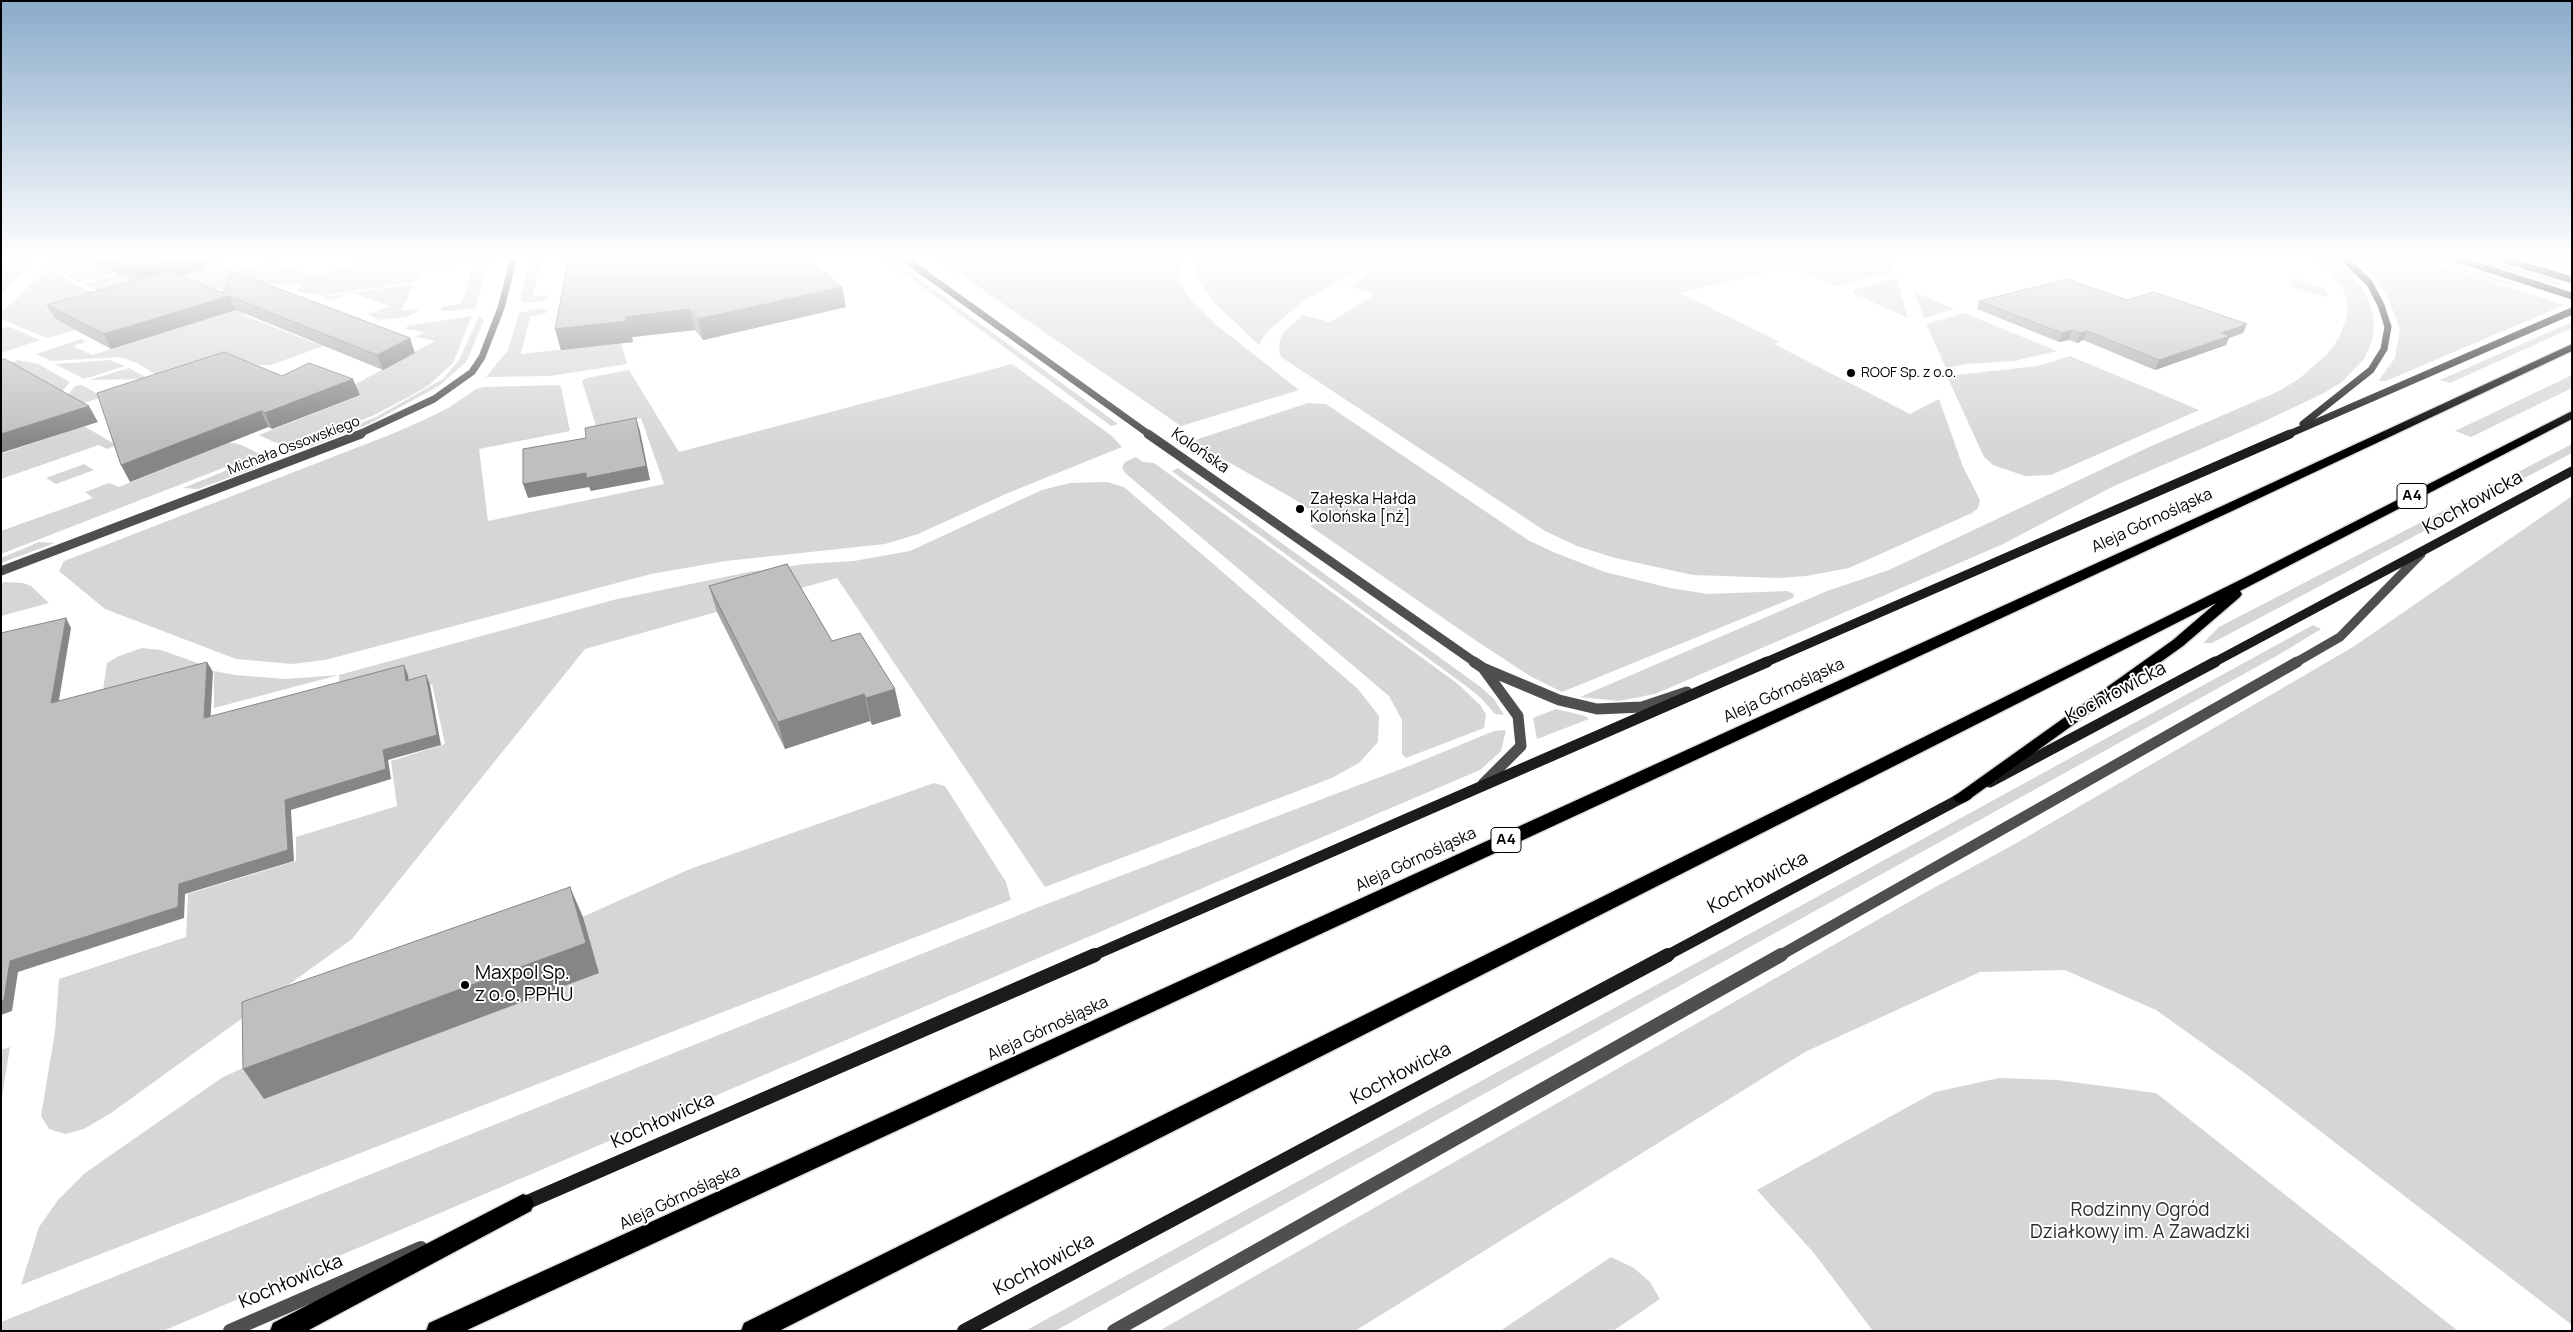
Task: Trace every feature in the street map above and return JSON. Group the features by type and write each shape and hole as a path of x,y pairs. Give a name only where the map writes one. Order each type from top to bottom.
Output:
{"highway":[{"name":"Aleja Górnośląska","path":"438,1331 2208,518 2572,347"},
{"name":"A4","path":"753,1331 2253,579 2572,414"},
{"path":"1961,798 2178,643 2253,579"},
{"path":"282,1331 523,1204"}],"main road":[{"path":"2292,433 2371,370 2384,349 2388,327 2386,319"},
{"path":"1733,676 2553,319"},
{"name":"Kochłowicka","path":"964,1331 2572,472"},
{"name":"Kochłowicka","path":"523,1204 1733,676"}],"street":[{"name":"Michała Ossowskiego","path":"1,571 376,428 434,399 472,372 482,357 497,319"},
{"name":"Kolońska","path":"988,319 1137,426 1483,668"},
{"path":"1114,1331 2142,752 2340,637 2421,554"},
{"path":"1483,668 1560,700 1597,709 1642,707 1733,676"},
{"path":"1481,786 1521,746 1518,716 1483,668"},
{"name":"Kochłowicka","path":"230,1331 523,1204"}],"green space":[{"path":"1,319 54,319 71,328 101,319 106,321 47,338"},
{"path":"207,319 254,319 314,343 354,329 329,344 271,365 258,365 232,357 161,378 137,363 120,357 51,361 36,354 81,339 86,342 73,346 92,355"},
{"path":"452,319 471,319 453,363 429,385 414,394 372,416 294,446 274,442 259,435 361,395 333,384 354,385 435,341 415,337 425,332 405,329 408,326"},
{"path":"478,319 482,319 484,321 466,362 439,386 369,424 312,446 299,447 376,417 443,379 459,360"},
{"path":"517,319 529,319 521,354 621,343 627,364 549,376 486,377 508,350"},
{"path":"966,319 974,319 1118,424 1111,426"},
{"path":"1025,319 1210,319 1299,390 1181,426"},
{"path":"1232,319 1282,319 1267,332 1259,345"},
{"path":"1298,319 1319,319 1330,322 1335,319 1733,319 1780,342 1774,344 1910,414 1939,399 1963,467 1980,500 1978,508 1972,513 1849,568 1806,576 1779,578 1693,575 1615,558 1577,546 1545,531 1281,357 1279,351 1283,333"},
{"path":"1943,319 1979,319 2057,351 2014,361 1966,364 1946,368 1926,324"},
{"path":"2346,319 2373,319 2372,341 2364,359 2342,382 2322,394 2250,428 2114,486 2001,545 1655,694 1619,701 1580,697 1827,591 1889,570 2149,447 2279,391 2300,378 2327,354 2339,338"},
{"path":"2396,319 2531,319 2386,381 2381,381 2379,380 2395,358 2400,329"},
{"path":"2572,322 2572,328 2450,383 2440,380"},
{"path":"10,327 40,340 1,353 1,328"},
{"path":"2070,356 2199,410 2051,475 2025,476 1993,465 1984,457 1947,376 2038,366"},
{"path":"18,360 38,364 70,382 51,404 1,394 1,366"},
{"path":"110,360 125,366 84,379 55,364"},
{"path":"1012,364 1112,436 1122,447 1008,493 918,534 885,544 726,561 651,574 325,660 292,664 236,659 105,609 59,571 64,561 392,434 450,407 476,389 484,387 558,385 561,387 570,431 479,449 488,521 664,484 641,418 596,426 582,381 586,378 629,370 679,452"},
{"path":"129,368 149,379 89,380"},
{"path":"2572,375 2572,388 2471,437 2455,431"},
{"path":"82,385 103,397 68,408 62,402 75,386"},
{"path":"1308,403 1326,404 1528,540 1553,552 1605,572 1670,588 1708,594 1787,591 1794,594 1793,598 1562,692 1530,676 1475,640 1310,526 1325,520 1294,499 1207,450 1200,452 1191,446 1198,439"},
{"path":"84,426 116,445 107,449 99,445 1,479 1,454"},
{"path":"228,443 235,443 246,447 263,456 263,458 223,468 1,554 1,531 93,498 85,492 109,483 119,487"},
{"path":"2572,444 2572,453 2212,643 2203,643 2219,627"},
{"path":"1136,457 1143,462 1154,463 1458,684 1480,705 1486,714 1484,728 1406,758 1402,754 1402,720 1389,696 1125,473 1122,467 1125,462"},
{"path":"263,461 255,468 198,489 183,488 230,469"},
{"path":"84,464 94,470 56,484 46,478"},
{"path":"1178,468 1482,688 1494,699 1504,715 1495,714 1481,698 1466,686 1172,471"},
{"path":"1107,482 1124,487 1358,689 1379,716 1378,742 1359,763 1332,778 1045,887 837,578 585,649 352,939 111,1113 84,1129 65,1134 49,1129 41,1116 55,1032 59,979 186,937 188,894 296,861 296,837 397,806 391,761 445,744 432,684 341,709 339,675 613,600 749,572 805,564 854,561 910,551 1042,490 1070,483"},
{"path":"2572,496 2572,1325 2246,1074 2156,1010 2065,970 1980,972 1805,1052 1355,1331 1159,1331 1928,891 2013,845 2353,647"},
{"path":"39,542 55,543 1,563 1,558"},
{"path":"1,583 23,583 31,586 49,603 1,616"},
{"path":"2313,625 2321,629 2280,654 1055,1331 1025,1331"},
{"path":"142,648 161,650 212,668 102,697 107,663 119,656"},
{"path":"214,671 235,675 286,679 339,675 214,708"},
{"path":"1556,709 1585,716 1589,719 1537,739 1533,718"},
{"path":"1506,730 1501,751 1480,770 163,1331 1,1331 1,1322 1044,905 1409,766 1494,731"},
{"path":"934,783 945,786 1006,882 1011,900 21,1285 39,1227 58,1200 85,1173 223,1077 690,869"},
{"path":"10,1047 1,1102 1,1050"},
{"name":"Rodzinny Ogród Działkowy im. A Zawadzki","path":"1999,1078 2057,1080 2156,1093 2458,1331 1873,1331 1813,1252 1757,1190 1935,1092"},
{"path":"1611,1257 1634,1268 1650,1282 1660,1299 1613,1331 1500,1331"}],"building":[{"path":"75,319 153,319 104,334"},
{"path":"287,319 360,319 410,338 377,355"},
{"path":"557,319 626,319 627,321 555,329"},
{"path":"2026,319 2233,319 2247,324 2222,333 2230,336 2159,360 2087,331 2080,333 2072,330 2062,333"},
{"path":"224,352 282,376 309,363 353,379 265,413 261,411 121,465 97,393"},
{"path":"5,359 89,406 1,434 1,360"},
{"path":"636,418 646,466 586,478 586,473 523,484 523,449 586,438 585,428"},
{"path":"787,564 832,641 860,633 895,689 866,698 864,694 778,722 709,586"},
{"path":"66,618 51,703 207,662 204,718 404,665 406,681 426,675 437,735 383,750 386,769 285,800 288,850 179,884 178,907 10,961 4,1000 1,1001 1,633"},
{"path":"570,887 586,943 243,1069 242,1002"}],"place":[{"name":"ROOF Sp. z o.o.","path":"1851,373"},
{"name":"Załęska Hałda Kolońska [nż]","path":"1300,509"},
{"name":"Maxpol Sp. z o.o. PPHU","path":"465,985"}]}
